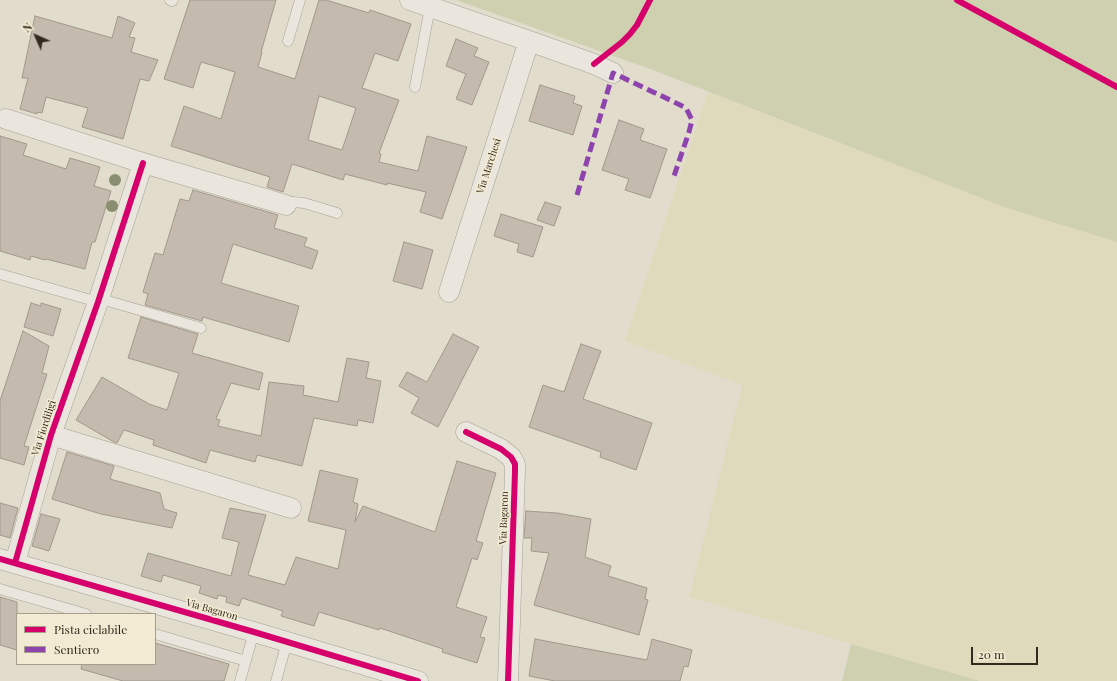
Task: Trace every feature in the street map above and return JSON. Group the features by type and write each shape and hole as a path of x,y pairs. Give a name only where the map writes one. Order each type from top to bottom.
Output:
{"street":[{"path":"410,0 594,64 613,73"},
{"name":"Via Marchesi","path":"449,292 529,41"},
{"path":"6,119 143,163 286,205"},
{"name":"Via Fiordiligi","path":"7,561 98,302 143,163"},
{"name":"Via Bagaron","path":"466,432 507,453 511,457 516,472 508,681"},
{"name":"Via Fiordiligi","path":"51,436 291,508"},
{"name":"Via Bagaron","path":"7,561 418,681"}],"lane":[{"path":"288,41 300,0"},
{"path":"415,87 430,7"},
{"path":"286,205 294,202 304,203 337,212"},
{"path":"0,274 98,302 108,301 201,328"},
{"path":"0,589 83,613"},
{"path":"240,681 254,632"},
{"path":"156,634 246,661"},
{"path":"276,681 287,642"}],"shaded area":[{"path":"708,92 1007,208 1117,242 1117,681 980,681 689,597 742,385 625,341"}],"green space":[{"path":"456,0 1117,0 1117,242 1007,208 653,70"},
{"path":"851,644 980,681 842,681"}],"building":[{"path":"190,0 276,0 258,67 295,79 319,0 326,0 369,13 370,10 411,24 398,61 375,53 362,88 399,100 379,153 381,154 379,162 418,171 427,136 467,147 442,219 420,212 426,192 387,183 387,185 345,174 343,180 292,164 283,192 267,187 270,177 171,146 184,106 221,119 235,72 201,62 193,88 164,79","holes":["319,96 356,108 342,150 308,140"]},
{"path":"35,16 112,38 118,16 135,23 129,37 135,38 131,52 158,60 149,81 140,79 123,139 82,127 88,108 46,97 42,113 37,112 37,114 20,109 28,78 22,78"},
{"path":"456,39 478,48 474,56 489,62 472,105 456,99 466,74 446,66"},
{"path":"540,85 575,96 573,103 582,106 573,135 529,121"},
{"path":"619,120 644,129 640,140 667,149 650,198 625,190 629,179 602,170"},
{"path":"0,136 27,144 23,155 66,169 70,158 100,167 94,186 111,191 95,242 92,242 85,269 31,256 30,260 0,251"},
{"path":"193,190 278,215 274,228 307,238 304,246 318,251 312,269 233,244 221,283 299,306 289,342 203,317 202,321 145,305 148,294 143,292 155,253 163,255 180,199 189,201"},
{"path":"545,202 561,207 554,226 537,220"},
{"path":"501,214 543,227 533,257 517,252 519,244 494,236"},
{"path":"404,242 433,250 422,289 393,281"},
{"path":"31,303 41,306 41,303 61,309 53,336 24,327"},
{"path":"141,317 198,334 192,353 263,373 259,390 231,383 216,419 220,420 218,426 261,436 269,382 304,386 303,395 338,402 347,358 369,362 366,378 381,381 373,423 358,420 357,426 314,418 302,466 257,455 255,462 210,450 206,463 153,445 154,440 124,430 117,443 114,442 76,420 102,377 149,404 167,410 179,373 128,358"},
{"path":"23,331 49,346 42,373 47,374 24,446 29,447 24,465 0,458 0,401"},
{"path":"453,334 479,347 438,427 411,413 419,398 399,386 407,372 427,382"},
{"path":"581,344 601,351 583,399 652,423 636,470 600,457 601,452 529,427 543,385 564,392"},
{"path":"67,452 114,466 110,479 160,493 164,509 177,513 172,528 101,514 52,499"},
{"path":"457,461 496,473 476,541 483,543 477,560 472,558 456,607 487,617 480,637 485,638 477,663 442,652 443,649 380,628 379,630 319,612 314,626 281,616 283,611 242,598 239,606 226,602 227,597 218,595 217,599 199,593 201,586 163,575 161,582 141,576 148,553 231,576 239,542 222,538 230,508 266,515 248,575 285,585 296,557 338,569 346,530 308,521 320,470 358,479 353,502 358,504 355,522 363,506 435,532"},
{"path":"0,503 18,508 10,538 0,535"},
{"path":"526,511 557,513 591,519 585,557 611,566 608,576 647,588 645,599 648,600 639,635 534,605 549,553 531,551 532,538 524,538"},
{"path":"41,514 60,519 49,551 32,546"},
{"path":"0,597 17,602 17,613 16,650 0,645"},
{"path":"535,639 647,660 652,639 692,650 688,667 684,666 680,681 555,681 529,676"},
{"path":"156,643 229,664 224,681 123,681 81,669 82,665 156,665"}],"marked path":[{"path":"577,195 613,73 686,108 692,120 673,179"}],"cycle path":[{"path":"594,64 630,34 637,25 650,0"},
{"path":"957,0 1117,87"},
{"path":"15,563 51,435 98,302 143,163"},
{"path":"466,432 501,449 511,457 515,464 508,681"},
{"path":"0,559 418,681"}]}
